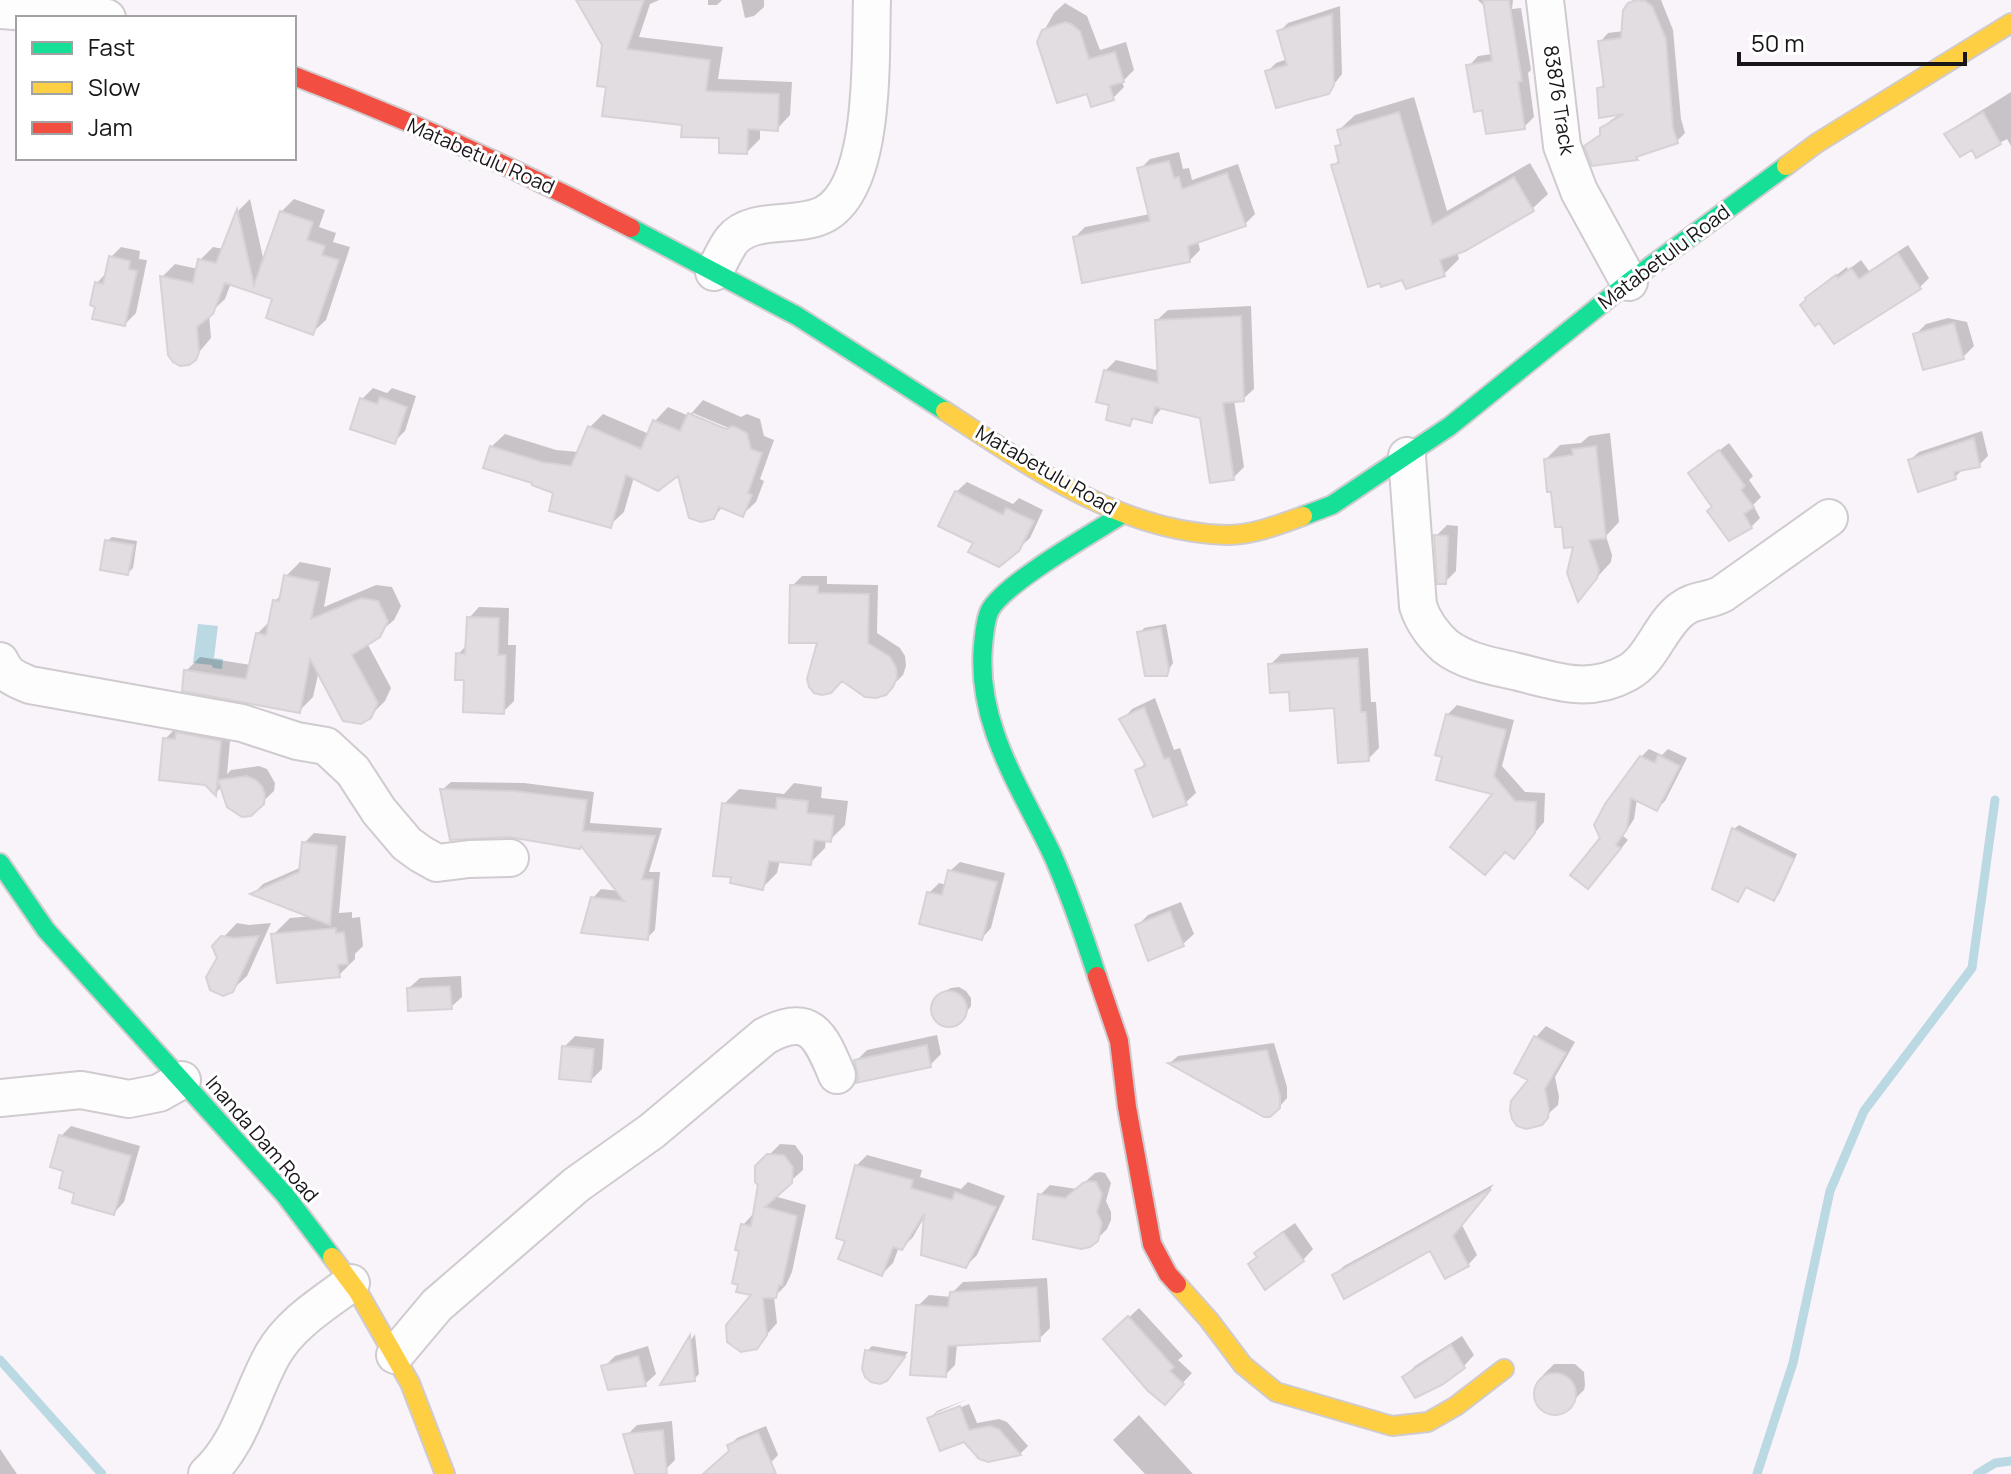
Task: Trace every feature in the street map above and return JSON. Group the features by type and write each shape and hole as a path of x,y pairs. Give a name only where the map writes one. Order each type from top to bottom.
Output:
{"street":[{"path":"714,272 732,240 743,231 809,219 825,213 850,185 860,160 869,98 872,0"},
{"name":"83876 Track","path":"1545,0 1562,146 1579,191 1629,282"},
{"path":"0,10 55,7 98,16"},
{"name":"Matabetulu Road","path":"296,77 549,185 714,272 797,316 1030,466 1123,514 1176,529 1228,535 1268,529 1332,505 1407,456 1450,426 1629,282 1817,143 2011,23"},
{"path":"1407,456 1418,606 1423,620 1447,647 1485,665 1551,683 1583,685 1628,673 1679,611 1690,604 1711,600 1722,594 1829,518"},
{"path":"1123,514 1028,575 1004,595 990,610 984,632 981,666 984,700 1001,754 1053,857 1079,922 1119,1041 1127,1107 1152,1244 1168,1274 1243,1365 1276,1392 1392,1426 1428,1422 1456,1406 1504,1369"},
{"path":"0,661 3,670 13,678 30,685 242,723 297,741 326,746 353,771 379,811 407,844 421,854 437,863 510,858"},
{"name":"Inanda Dam Road","path":"0,863 46,930 285,1195 351,1283 410,1383 445,1474"},
{"path":"395,1355 437,1305 460,1285 576,1185 652,1131 765,1036 783,1026 794,1024 806,1027 817,1036 828,1053 837,1075"},
{"path":"0,1098 81,1090 129,1099 159,1093 182,1080"},
{"path":"207,1474 218,1463 240,1425 273,1354 285,1337 297,1323 351,1283"}],"water":[{"path":"198,624 218,626 214,658 223,659 222,669 193,663"}],"building":[{"path":"576,0 644,0 627,49 710,60 706,91 779,94 778,131 748,129 747,154 719,153 719,138 681,137 682,125 602,116 606,87 597,86 602,45"},
{"path":"1483,0 1509,0 1522,81 1518,82 1525,129 1486,134 1482,110 1474,112 1466,65 1492,61"},
{"path":"1636,0 1652,6 1666,39 1673,128 1678,143 1636,157 1638,160 1592,166 1584,146 1600,135 1600,128 1624,114 1599,118 1597,88 1604,87 1598,41 1621,38 1623,10 1628,3"},
{"path":"1332,14 1334,85 1329,94 1276,108 1265,71 1287,65 1277,31"},
{"path":"1065,22 1080,31 1089,59 1115,52 1124,82 1110,86 1114,100 1091,107 1087,94 1057,103 1037,42 1042,30"},
{"path":"1399,112 1432,225 1514,177 1534,211 1465,251 1440,260 1445,276 1406,289 1402,280 1381,287 1380,283 1368,287 1331,165 1339,163 1335,146 1341,145 1337,130"},
{"path":"1983,112 2001,144 1976,158 1972,150 1960,157 1944,134"},
{"path":"1169,161 1174,178 1179,177 1182,189 1227,173 1246,226 1188,246 1190,262 1082,283 1073,237 1150,221 1137,168"},
{"path":"237,209 254,285 280,211 313,222 307,240 325,246 322,255 339,260 313,335 266,318 272,299 225,283 213,314 197,327 199,352 196,360 180,366 168,355 160,276 193,283 198,259 216,263"},
{"path":"1898,253 1921,289 1834,344 1819,323 1815,326 1800,305 1836,275 1838,278 1851,268 1859,279"},
{"path":"109,256 130,261 129,269 137,271 125,326 92,319 95,307 90,305 95,282 103,284"},
{"path":"1241,316 1244,401 1223,403 1234,480 1210,483 1200,418 1155,407 1152,423 1132,418 1130,426 1106,420 1109,405 1096,402 1104,370 1158,383 1155,320"},
{"path":"1954,323 1964,359 1923,370 1913,334"},
{"path":"380,397 407,407 395,444 350,429 360,398 377,404"},
{"path":"688,413 726,429 733,426 747,433 751,449 762,453 743,517 719,507 714,519 701,522 689,518 678,476 658,491 626,475 611,528 549,511 553,493 483,468 490,446 542,462 571,466 588,426 641,449 653,420 680,431"},
{"path":"1974,438 1980,467 1954,472 1956,479 1918,492 1908,460"},
{"path":"1596,446 1606,538 1589,540 1599,570 1597,578 1578,602 1567,573 1573,547 1564,548 1562,527 1555,527 1544,459 1573,455 1572,449"},
{"path":"1719,450 1745,486 1741,490 1754,507 1744,514 1752,528 1729,541 1707,511 1712,507 1688,473"},
{"path":"955,491 1003,515 1006,508 1034,521 1019,551 999,567 968,552 973,543 938,526"},
{"path":"1434,535 1448,536 1446,584 1437,584"},
{"path":"105,540 134,545 128,575 100,570"},
{"path":"284,575 319,582 311,619 361,598 378,601 388,621 380,637 352,655 378,703 371,718 361,724 343,721 310,659 300,713 182,691 184,670 246,679 256,633 266,635 273,600 279,601"},
{"path":"790,585 818,586 818,593 869,594 868,643 890,657 896,667 897,677 886,695 865,697 842,681 831,693 814,693 807,679 817,643 789,643"},
{"path":"467,617 499,618 498,655 506,655 504,714 463,712 464,680 455,680 456,653 465,654"},
{"path":"1161,628 1169,670 1167,676 1145,676 1137,632"},
{"path":"1358,658 1361,712 1366,712 1369,761 1338,763 1334,708 1290,711 1289,692 1270,693 1268,664"},
{"path":"1144,707 1164,759 1169,758 1187,805 1153,817 1135,770 1146,766 1119,719"},
{"path":"1446,714 1506,730 1494,776 1515,801 1536,802 1535,833 1514,859 1505,852 1485,875 1450,847 1492,794 1436,780 1442,757 1435,755"},
{"path":"176,732 221,741 216,796 205,785 159,780 163,738 175,739"},
{"path":"1658,755 1680,766 1657,811 1631,798 1627,829 1616,845 1621,848 1588,889 1570,875 1600,838 1594,825 1605,804 1640,756 1655,763"},
{"path":"247,776 262,786 264,804 251,816 242,817 227,807 218,780"},
{"path":"440,789 514,791 587,800 583,831 655,836 642,879 653,880 648,940 581,933 591,897 624,901 581,846 580,849 509,837 450,840"},
{"path":"777,798 808,801 807,813 834,816 831,842 814,840 811,865 769,861 763,890 730,883 731,877 713,876 722,803 776,809"},
{"path":"1732,828 1794,859 1774,901 1746,887 1738,902 1712,889"},
{"path":"302,842 337,846 330,925 250,894 299,872"},
{"path":"948,870 997,882 982,940 919,924 927,892 942,895"},
{"path":"1170,911 1184,946 1148,961 1135,925"},
{"path":"336,928 336,933 344,932 348,964 338,965 340,977 277,983 271,934"},
{"path":"221,936 259,936 233,992 223,996 210,990 206,977 217,958 212,946"},
{"path":"450,986 452,1009 408,1011 407,988"},
{"path":"949,991 962,996 967,1009 962,1022 949,1027 936,1022 931,1009 936,996"},
{"path":"1534,1036 1566,1053 1545,1089 1548,1118 1542,1125 1526,1129 1517,1126 1510,1110 1511,1101 1528,1080 1514,1073"},
{"path":"927,1045 931,1067 856,1083 858,1077 854,1060"},
{"path":"562,1046 594,1049 591,1082 559,1079"},
{"path":"1267,1050 1280,1096 1280,1108 1270,1117 1264,1117 1168,1063"},
{"path":"59,1135 131,1156 114,1215 72,1203 74,1193 59,1188 63,1171 50,1167"},
{"path":"767,1154 784,1155 793,1167 792,1183 765,1207 797,1216 782,1285 779,1285 776,1298 763,1298 767,1335 757,1349 741,1352 727,1342 726,1325 751,1295 736,1292 738,1285 732,1283 739,1251 735,1250 741,1224 751,1226 758,1185 755,1182 755,1166"},
{"path":"855,1165 913,1180 911,1188 952,1200 955,1192 996,1207 966,1268 921,1255 924,1214 902,1250 893,1247 882,1276 838,1259 845,1241 836,1238"},
{"path":"1089,1181 1096,1182 1102,1194 1097,1212 1102,1223 1098,1241 1081,1249 1033,1239 1038,1194 1065,1198"},
{"path":"1491,1189 1453,1236 1469,1266 1445,1279 1430,1251 1344,1299 1332,1275"},
{"path":"1283,1232 1304,1261 1265,1290 1248,1264 1257,1257 1254,1253"},
{"path":"1037,1287 1040,1341 948,1346 946,1377 910,1375 916,1305 948,1307 950,1292"},
{"path":"1128,1316 1174,1367 1170,1371 1184,1384 1165,1405 1148,1391 1103,1339"},
{"path":"690,1335 695,1381 660,1385"},
{"path":"1451,1345 1465,1368 1442,1385 1415,1398 1402,1377"},
{"path":"865,1350 905,1357 887,1381 880,1384 865,1377 862,1369"},
{"path":"638,1356 646,1386 608,1390 601,1366"},
{"path":"1555,1373 1570,1379 1576,1394 1570,1409 1555,1415 1540,1409 1534,1394 1540,1379"},
{"path":"960,1406 969,1430 990,1426 999,1429 1021,1455 988,1462 979,1459 964,1442 940,1451 927,1418"},
{"path":"663,1430 667,1474 635,1474 623,1434"},
{"path":"758,1432 776,1474 703,1474 729,1451 727,1445"}],"waterway":[{"path":"1757,1474 1793,1363 1830,1191 1864,1111 1972,968 1995,800"},
{"path":"0,1360 102,1474"},
{"path":"1977,1474 1995,1463 2011,1461"}],"traffic: fast":[{"path":"1303,516 1332,505 1450,426 1629,282 1786,166"},
{"path":"631,228 797,316 945,411"},
{"path":"1097,976 1053,856 1015,781 994,729 986,703 983,646 988,614 999,599 1051,559 1123,514"},
{"path":"0,863 46,930 285,1195 332,1257"}],"traffic: slow":[{"path":"1786,166 1817,143 2011,23"},
{"path":"945,411 1010,454 1078,493 1149,522 1187,531 1236,535 1303,516"},
{"path":"332,1257 358,1292 410,1383 445,1474"},
{"path":"1177,1284 1243,1365 1276,1392 1392,1426 1428,1422 1456,1406 1504,1369"}],"traffic: jam":[{"path":"296,77 465,147 631,228"},
{"path":"1097,976 1119,1041 1127,1107 1152,1244 1177,1284"}]}
